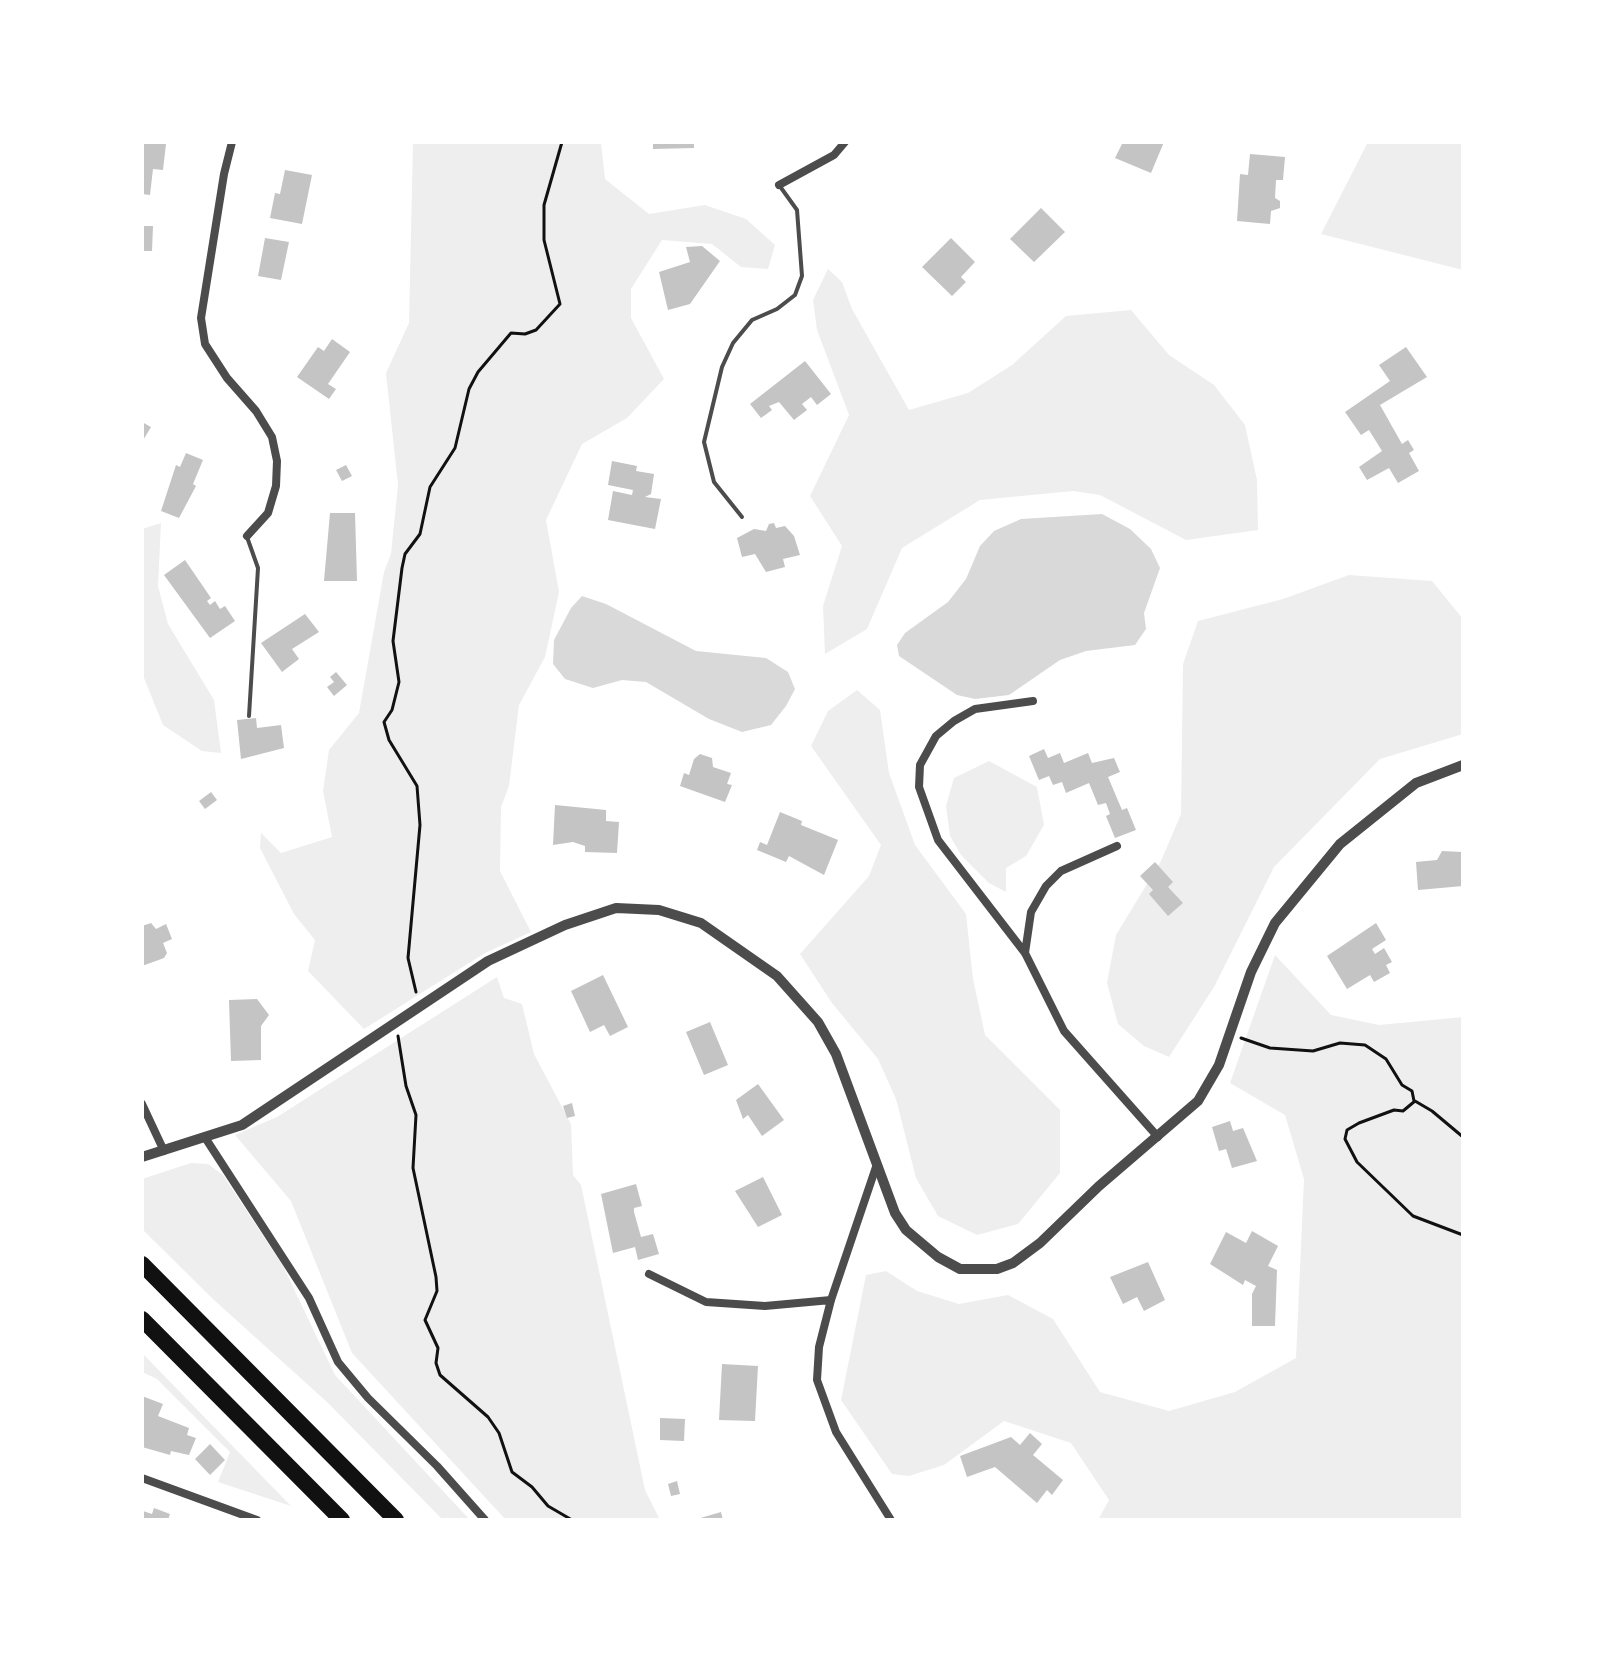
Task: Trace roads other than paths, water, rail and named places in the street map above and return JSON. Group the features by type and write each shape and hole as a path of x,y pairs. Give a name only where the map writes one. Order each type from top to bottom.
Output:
{"highway":[{"path":"142,1264 396,1520"},
{"path":"142,1319 342,1520"}],"street":[{"path":"232,142 201,318 205,344 272,437 277,461 276,486 268,513 247,536"},
{"path":"779,185 834,155 845,142"},
{"path":"1033,701 975,709 954,721 936,736 925,755 920,765 919,787 938,840 1025,953 1064,1031 1158,1137"},
{"path":"142,1157 242,1125 488,961 565,925 616,908 659,910 701,923 745,952 777,976 818,1022 858,1107 895,1213 906,1230 938,1257 960,1269 980,1271 1013,1263 1040,1243 1099,1186 1198,1101 1210,1083 1260,953 1275,923 1340,844 1396,797 1437,772 1463,765"},
{"path":"1025,953 1031,912 1046,886 1061,871 1117,846"},
{"path":"142,1104 164,1151"},
{"path":"206,1139 309,1298 338,1362 368,1398 437,1466 485,1520"},
{"path":"877,1164 831,1300 819,1347 821,1397 836,1432 891,1520"},
{"path":"649,1274 706,1302 765,1306 831,1300"},
{"path":"142,1478 257,1520"}],"lane":[{"path":"742,517 714,482 704,442 722,367 733,343 752,320 777,309 795,295 802,276 797,210 779,185"},
{"path":"247,536 258,568 249,716"}]}
